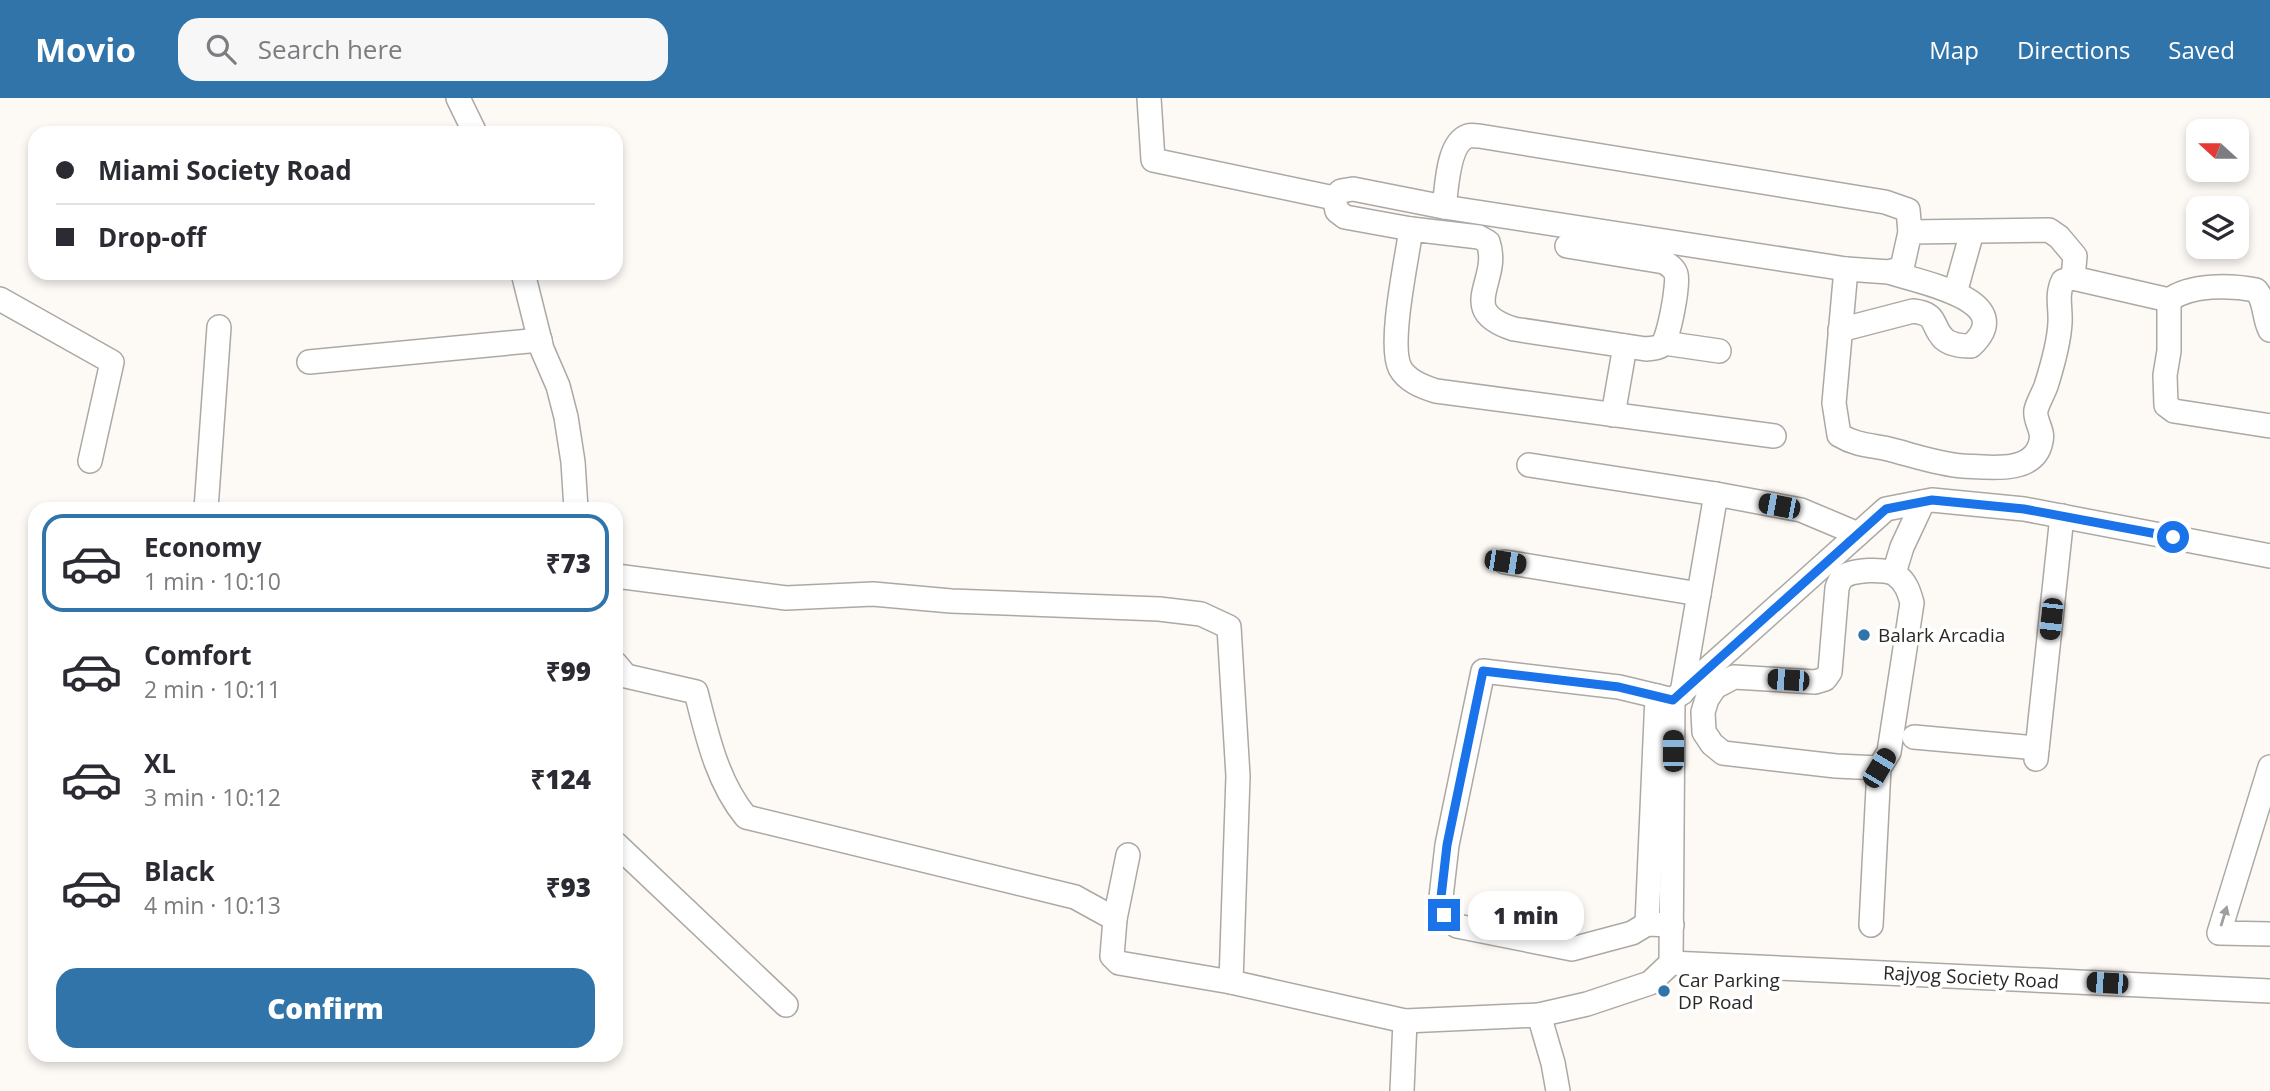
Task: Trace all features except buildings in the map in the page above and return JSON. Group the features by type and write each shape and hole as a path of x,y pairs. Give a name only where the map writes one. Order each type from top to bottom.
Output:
{"street":[{"path":"458,98 472,126"},
{"path":"1149,98 1153,160 1334,198"},
{"path":"1444,207 1451,155 1459,142 1468,136 1479,136 1885,202 1908,211 1910,232 1902,268 1889,272"},
{"path":"1334,198 1341,191 1353,189 1444,207 1846,269 1889,272 1972,300 1985,318 1981,337 1971,346 1945,339 1931,317 1924,312 1913,311 1840,330"},
{"path":"1334,198 1337,211 1345,218 1479,237 1488,242 1492,251 1483,300 1485,313 1494,322 1514,329 1646,349 1659,348 1664,343 1677,278 1672,267 1664,262 1567,246"},
{"path":"1411,229 1395,343 1400,368 1419,386 1436,391 1774,436"},
{"path":"1910,232 2049,230 2059,237 2075,256 2073,278"},
{"path":"1955,293 1972,232"},
{"path":"1846,269 1834,403 1839,435 1855,444 1956,465 1999,469 2027,461 2036,454 2042,440 2036,410 2047,383 2060,326 2058,290 2063,281 2073,278 2169,300"},
{"path":"525,280 540,340 558,386 566,417 576,502"},
{"path":"2169,300 2178,293 2192,290 2256,290 2263,297 2264,318 2270,330"},
{"path":"0,299 112,362 90,461"},
{"path":"2169,300 2166,405 2174,411 2270,426"},
{"path":"206,502 219,327"},
{"path":"309,362 540,340"},
{"path":"1664,343 1719,351"},
{"path":"1613,415 1625,346"},
{"path":"1529,465 1801,510 1858,534"},
{"path":"1647,924 1662,803 1671,697 1699,594 1716,494"},
{"path":"1671,697 1886,509 1932,500 2024,509 2270,556"},
{"path":"1894,573 1902,547 1923,502"},
{"path":"1914,737 2036,753 2062,516"},
{"path":"1505,562 1699,594"},
{"path":"1871,925 1879,768 1889,752 1913,603 1908,587 1894,573 1876,570 1849,573 1841,579 1837,588 1830,672 1825,679 1815,682 1734,677 1716,687 1707,699 1703,712 1704,732 1712,744 1723,752 1836,766 1879,768"},
{"path":"623,577 786,598 873,594 951,601 1159,609 1201,614 1229,627 1238,776 1231,982"},
{"path":"1671,697 1619,687 1483,671 1447,845 1440,906 1444,915 1457,926 1572,949 1632,933 1647,924 1672,925"},
{"path":"623,672 626,676 696,692 711,750 737,805 746,817 1075,897 1115,919"},
{"path":"2270,767 2219,933 2270,934"},
{"path":"1128,855 1115,919 1112,956 1119,963 1231,982 1405,1021 1539,1015 1587,1004 1650,983 1671,963 1672,925 1662,803"},
{"path":"623,851 786,1005"},
{"name":"Rajyog Society Road","path":"1671,963 2270,991"},
{"path":"1539,1015 1558,1091"},
{"path":"1402,1091 1405,1021"}],"place":[{"name":"Balark Arcadia","path":"1864,635"},
{"name":"Car Parking DP Road","path":"1664,991"}],"route":[{"path":"1444,915 1440,906 1447,845 1483,671 1619,687 1673,700 1886,509 1932,500 2024,509 2173,537"}]}
